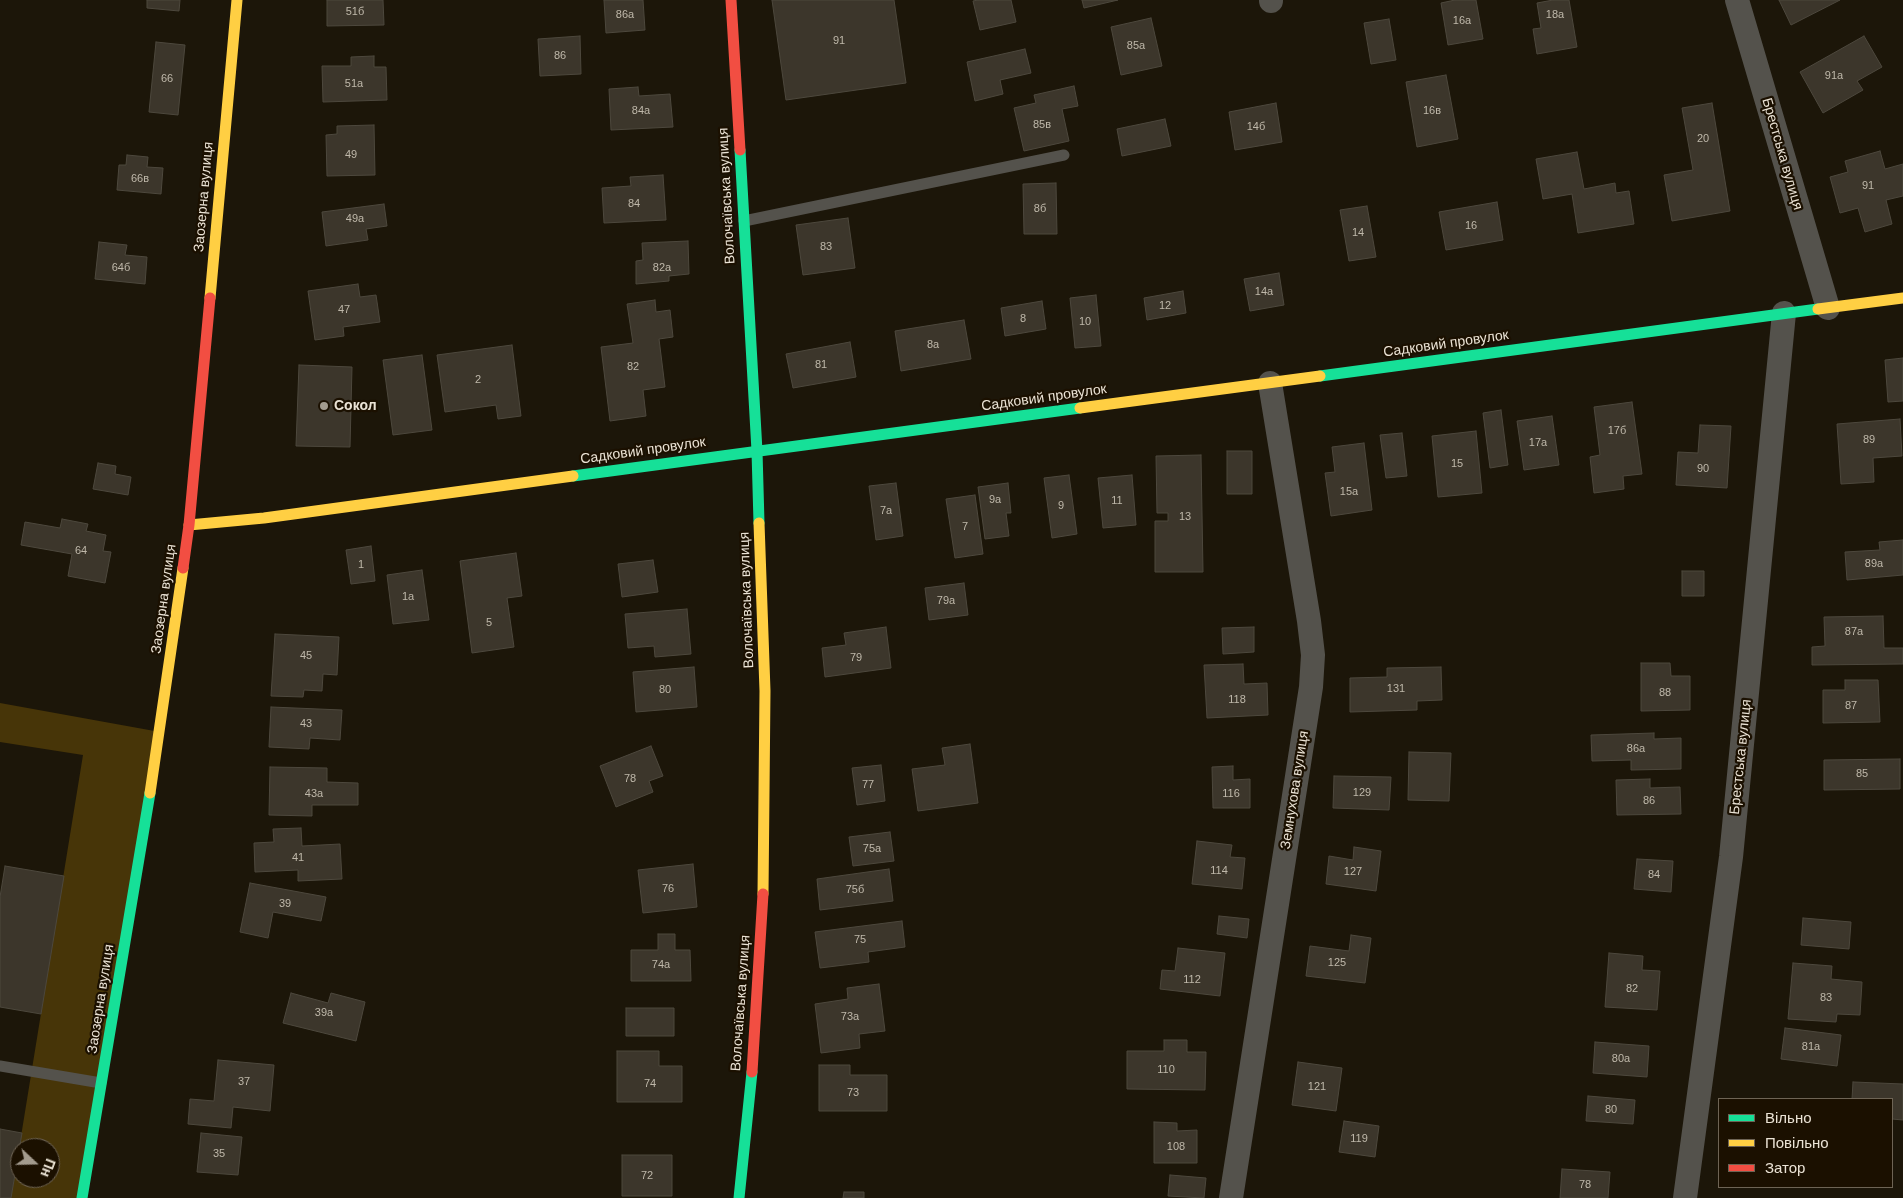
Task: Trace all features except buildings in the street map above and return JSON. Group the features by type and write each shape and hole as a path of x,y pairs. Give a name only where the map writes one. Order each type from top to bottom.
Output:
{"street":[{"name":"Заозерна вулиця","path":"82,1198 103,1083 160,732 189,526 237,0"},
{"name":"Волочаївська вулиця","path":"731,0 758,451 765,692 763,890 751,1085 739,1198"},
{"name":"Брестська вулиця","path":"1737,0 1828,308"},
{"name":"Садковий провулок","path":"189,526 264,518 1903,298"},
{"name":"Брестська вулиця","path":"1684,1198 1731,857 1784,314"},
{"name":"Земнухова вулиця","path":"1231,1198 1311,687 1313,655 1310,621 1270,382"}],"lane":[{"path":"744,221 1064,155"},
{"path":"0,1066 103,1083"}],"shaded area":[{"path":"0,703 160,732 82,1198 11,1198 13,1188 60,1188 60,1138 21,1138 83,755 0,742"}],"traffic: fast":[{"path":"740,150 757,451 759,523"},
{"path":"1320,376 1818,309"},
{"path":"573,476 1080,408"},
{"path":"82,1198 150,793"},
{"path":"739,1198 752,1072"}],"traffic: slow":[{"path":"210,298 237,0"},
{"path":"1818,309 1903,298"},
{"path":"1080,408 1320,376"},
{"path":"189,525 264,518 573,476"},
{"path":"759,523 765,691 763,894"},
{"path":"150,793 183,568"}],"traffic: jam":[{"path":"731,0 740,150"},
{"path":"183,568 189,525 210,298"},
{"path":"752,1072 763,894"}],"place":[{"name":"Сокол","path":"324,406"}]}
